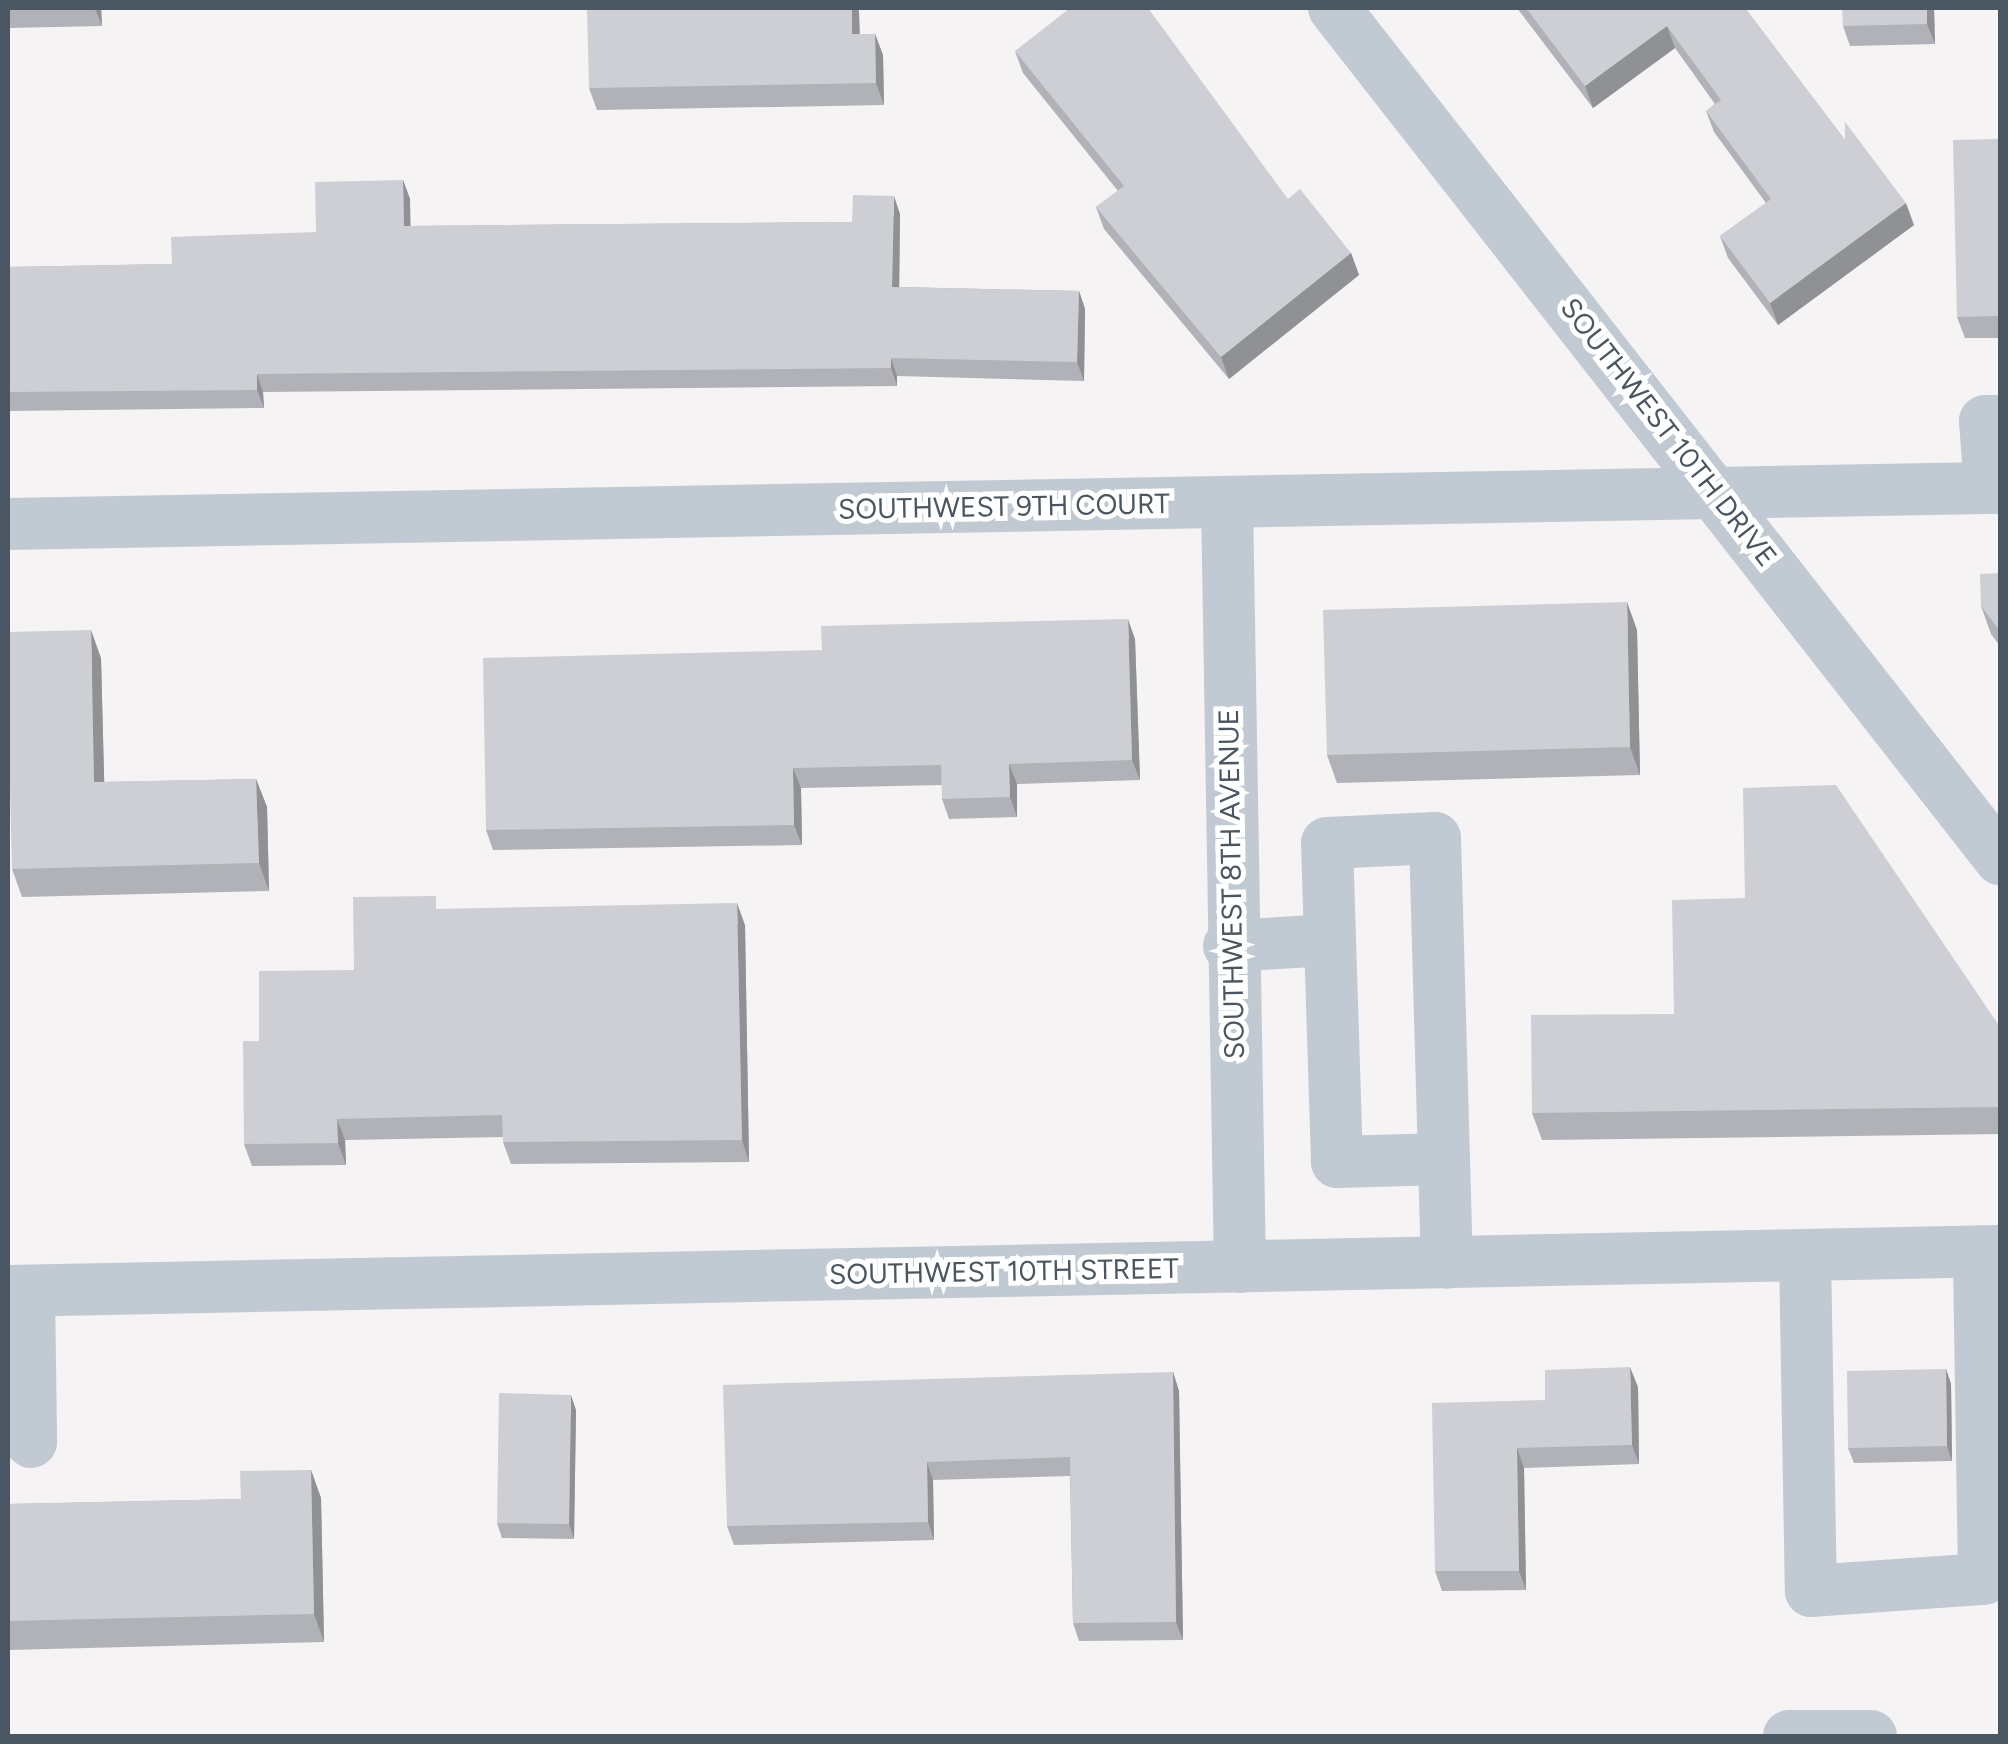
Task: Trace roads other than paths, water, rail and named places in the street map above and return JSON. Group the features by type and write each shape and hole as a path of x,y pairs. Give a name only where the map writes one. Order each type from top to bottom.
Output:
{"street":[{"name":"SOUTHWEST 10TH DRIVE","path":"1334,8 2000,860"},
{"path":"1996,488 1985,421 2000,420"},
{"name":"SOUTHWEST 9TH COURT","path":"8,524 1996,488"},
{"name":"SOUTHWEST 8TH AVENUE","path":"1227,502 1229,946 1240,1267"},
{"path":"1444,1159 1337,1162 1327,843 1435,838 1447,1262"},
{"path":"1229,946 1330,940"},
{"path":"1805,1255 1811,1591 1984,1580 1990,1252"},
{"name":"SOUTHWEST 10TH STREET","path":"18,1291 1990,1252"},
{"path":"18,1291 31,1442"},
{"path":"1788,1736 1871,1736"}]}
